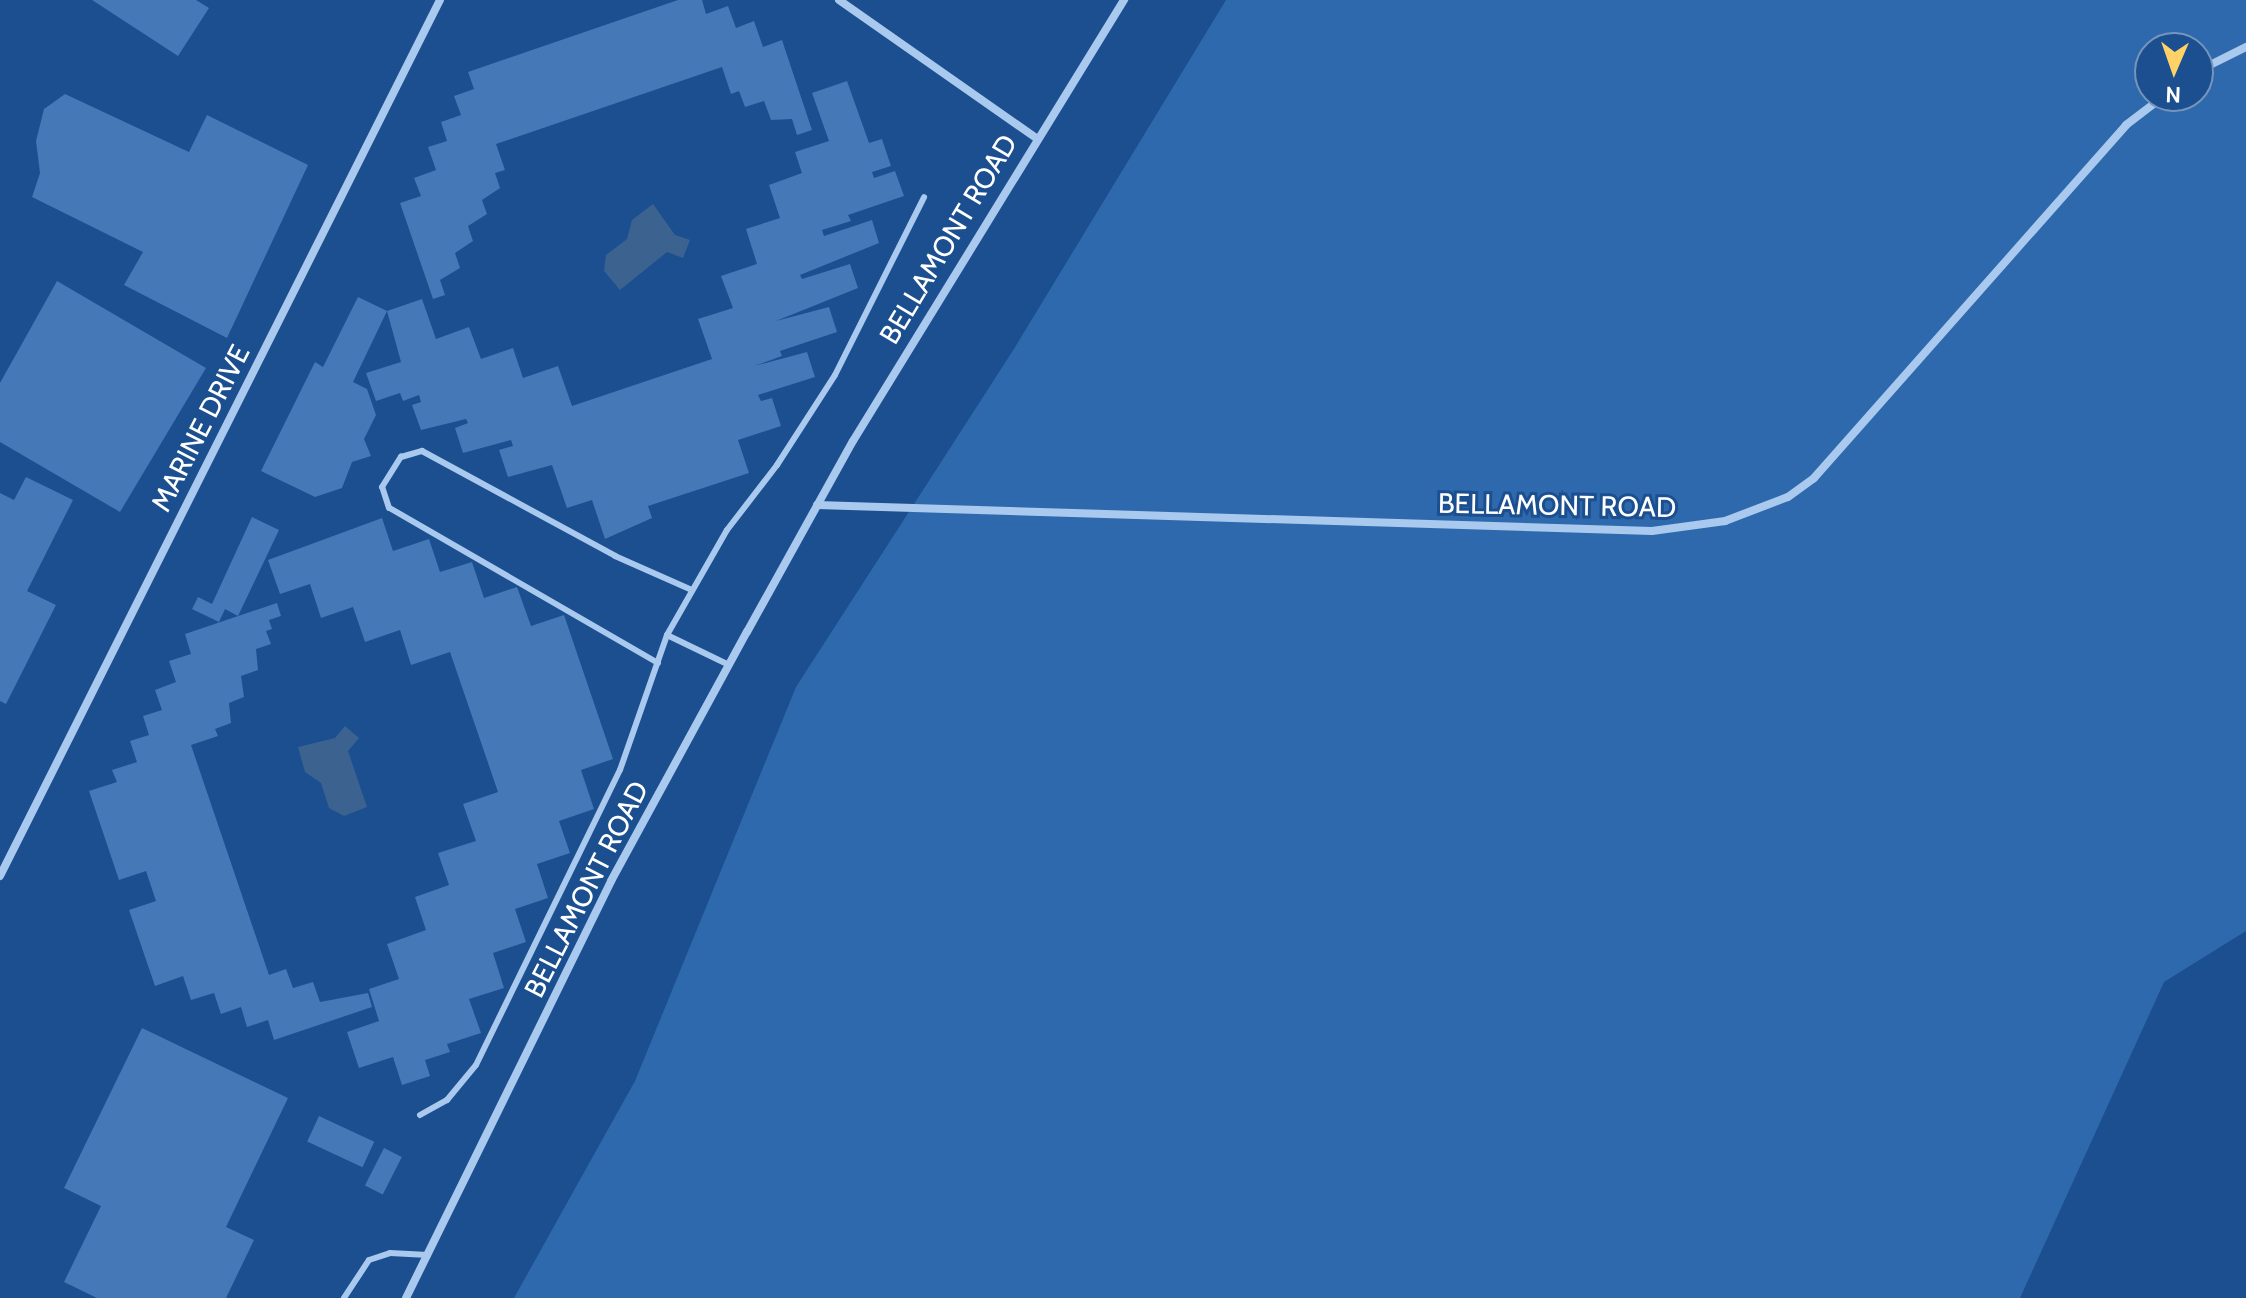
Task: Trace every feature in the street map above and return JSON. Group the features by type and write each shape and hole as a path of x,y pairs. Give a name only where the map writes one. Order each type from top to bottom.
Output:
{"street":[{"name":"MARINE DRIVE","path":"0,876 440,0"},
{"path":"839,0 1035,137"},
{"name":"BELLAMONT ROAD","path":"406,1298 611,881 817,505 1035,137 1124,0"},
{"path":"2214,63 2246,47"},
{"name":"BELLAMONT ROAD","path":"817,505 1652,531 1725,521 1788,497 1814,478 2126,125 2143,112"}],"lane":[{"path":"420,1115 447,1100 476,1065 620,770 667,635 727,530 777,465 835,375 924,197"},
{"path":"658,663 389,508 382,487 401,457 422,451 615,556 692,590"},
{"path":"667,635 729,665"},
{"path":"344,1298 369,1260 390,1253 428,1255"}],"shaded area":[{"path":"1226,0 2246,0 2246,931 2164,982 2020,1298 514,1298 635,1081 796,687 1012,352"},
{"path":"653,204 675,235 690,240 683,258 667,252 620,290 604,271 606,255 627,239 632,220"},
{"path":"345,726 359,738 348,751 367,807 344,816 329,808 321,783 305,772 298,747 335,738"}],"building":[{"path":"92,0 196,0 209,8 178,56"},
{"path":"678,0 702,0 706,14 728,6 736,28 754,21 763,47 782,40 812,130 797,135 792,119 771,120 764,101 745,107 739,91 731,94 722,67 496,144 505,170 495,173 500,188 482,200 487,214 468,226 473,241 455,253 460,268 440,280 445,295 433,299 400,203 421,196 414,178 436,170 428,147 447,141 441,122 461,115 454,96 474,89 468,72"},
{"path":"847,81 869,143 882,139 891,166 872,172 874,178 895,171 904,196 848,215 851,221 822,230 824,236 872,220 879,243 800,275 802,279 850,264 858,288 776,321 829,307 837,332 780,351 782,356 754,366 807,352 815,377 758,395 761,401 772,398 781,426 738,440 749,473 648,506 652,518 605,539 592,500 567,508 552,465 508,477 499,450 513,446 511,440 463,453 455,428 468,423 466,419 421,430 412,405 421,402 419,395 403,401 400,393 376,401 366,373 401,362 387,311 422,299 436,339 469,327 481,359 513,348 523,378 558,366 572,406 712,359 698,319 733,308 721,276 757,264 746,229 780,218 769,185 802,173 795,152 829,141 812,93"},
{"path":"65,94 189,152 207,115 308,165 227,338 124,285 143,252 32,197 40,173 36,141 44,109"},
{"path":"57,281 206,368 120,512 0,442 0,383"},
{"path":"358,297 387,311 353,382 367,389 376,415 364,439 371,456 352,462 342,488 315,497 261,471 315,362 323,367"},
{"path":"26,477 73,500 27,591 56,605 6,704 0,701 0,493 14,500"},
{"path":"252,517 279,530 238,616 225,609 219,622 192,609 198,597 212,604"},
{"path":"382,518 393,551 429,539 440,572 472,562 484,598 517,587 531,626 564,615 613,759 581,770 594,809 559,821 570,853 537,864 548,898 515,909 526,942 493,953 504,988 469,999 481,1033 447,1044 450,1052 425,1060 430,1076 402,1085 393,1057 359,1068 347,1032 379,1021 369,989 399,979 387,944 426,930 415,897 449,885 438,853 476,841 463,804 498,792 450,652 411,665 400,630 365,642 353,607 321,618 310,584 280,594 268,560"},
{"path":"277,603 281,616 269,620 272,629 266,631 271,644 256,649 258,670 241,676 244,697 229,703 231,723 215,729 218,736 191,745 269,975 286,969 293,988 313,982 320,1002 368,993 372,1007 274,1040 268,1020 247,1027 241,1007 221,1014 214,993 191,1000 183,976 155,986 129,910 156,901 146,871 119,880 89,791 117,782 112,770 137,762 130,741 149,735 143,716 162,710 155,690 176,682 169,661 191,654 185,634"},
{"path":"142,1028 288,1098 226,1227 254,1240 226,1298 97,1298 64,1282 101,1206 64,1188"},
{"path":"319,1116 374,1142 362,1167 307,1141"},
{"path":"384,1148 402,1157 383,1195 365,1185"}]}
